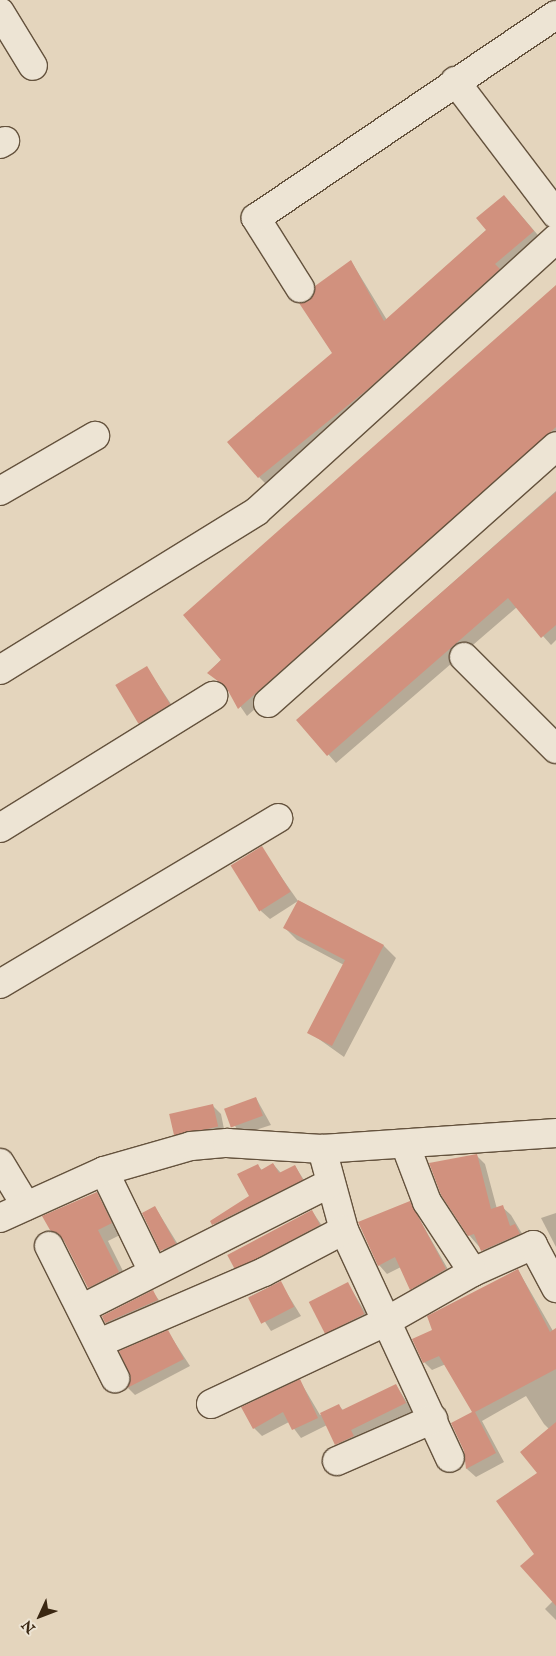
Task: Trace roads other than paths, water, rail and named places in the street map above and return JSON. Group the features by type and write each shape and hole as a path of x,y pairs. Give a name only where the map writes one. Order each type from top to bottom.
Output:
{"street":[{"path":"0,12 33,66"},
{"path":"300,288 256,218 455,81 556,15"},
{"path":"455,81 556,214"},
{"path":"0,670 160,575 257,511 556,239"},
{"path":"0,491 95,436"},
{"path":"268,703 556,446"},
{"path":"464,657 556,750"},
{"path":"0,828 213,696"},
{"path":"0,984 278,818"},
{"path":"0,1218 104,1171 191,1146 227,1143 322,1149 556,1133"},
{"path":"405,1144 427,1202 473,1272"},
{"path":"322,1149 329,1184 344,1230 385,1322 450,1458"},
{"path":"0,1163 26,1206"},
{"path":"104,1171 152,1270"},
{"path":"83,1308 152,1270 329,1184"},
{"path":"99,1343 264,1272 344,1230"},
{"path":"211,1404 385,1322 473,1272 533,1245 556,1288"},
{"path":"49,1246 83,1308 114,1378"},
{"path":"337,1462 433,1419"}]}
